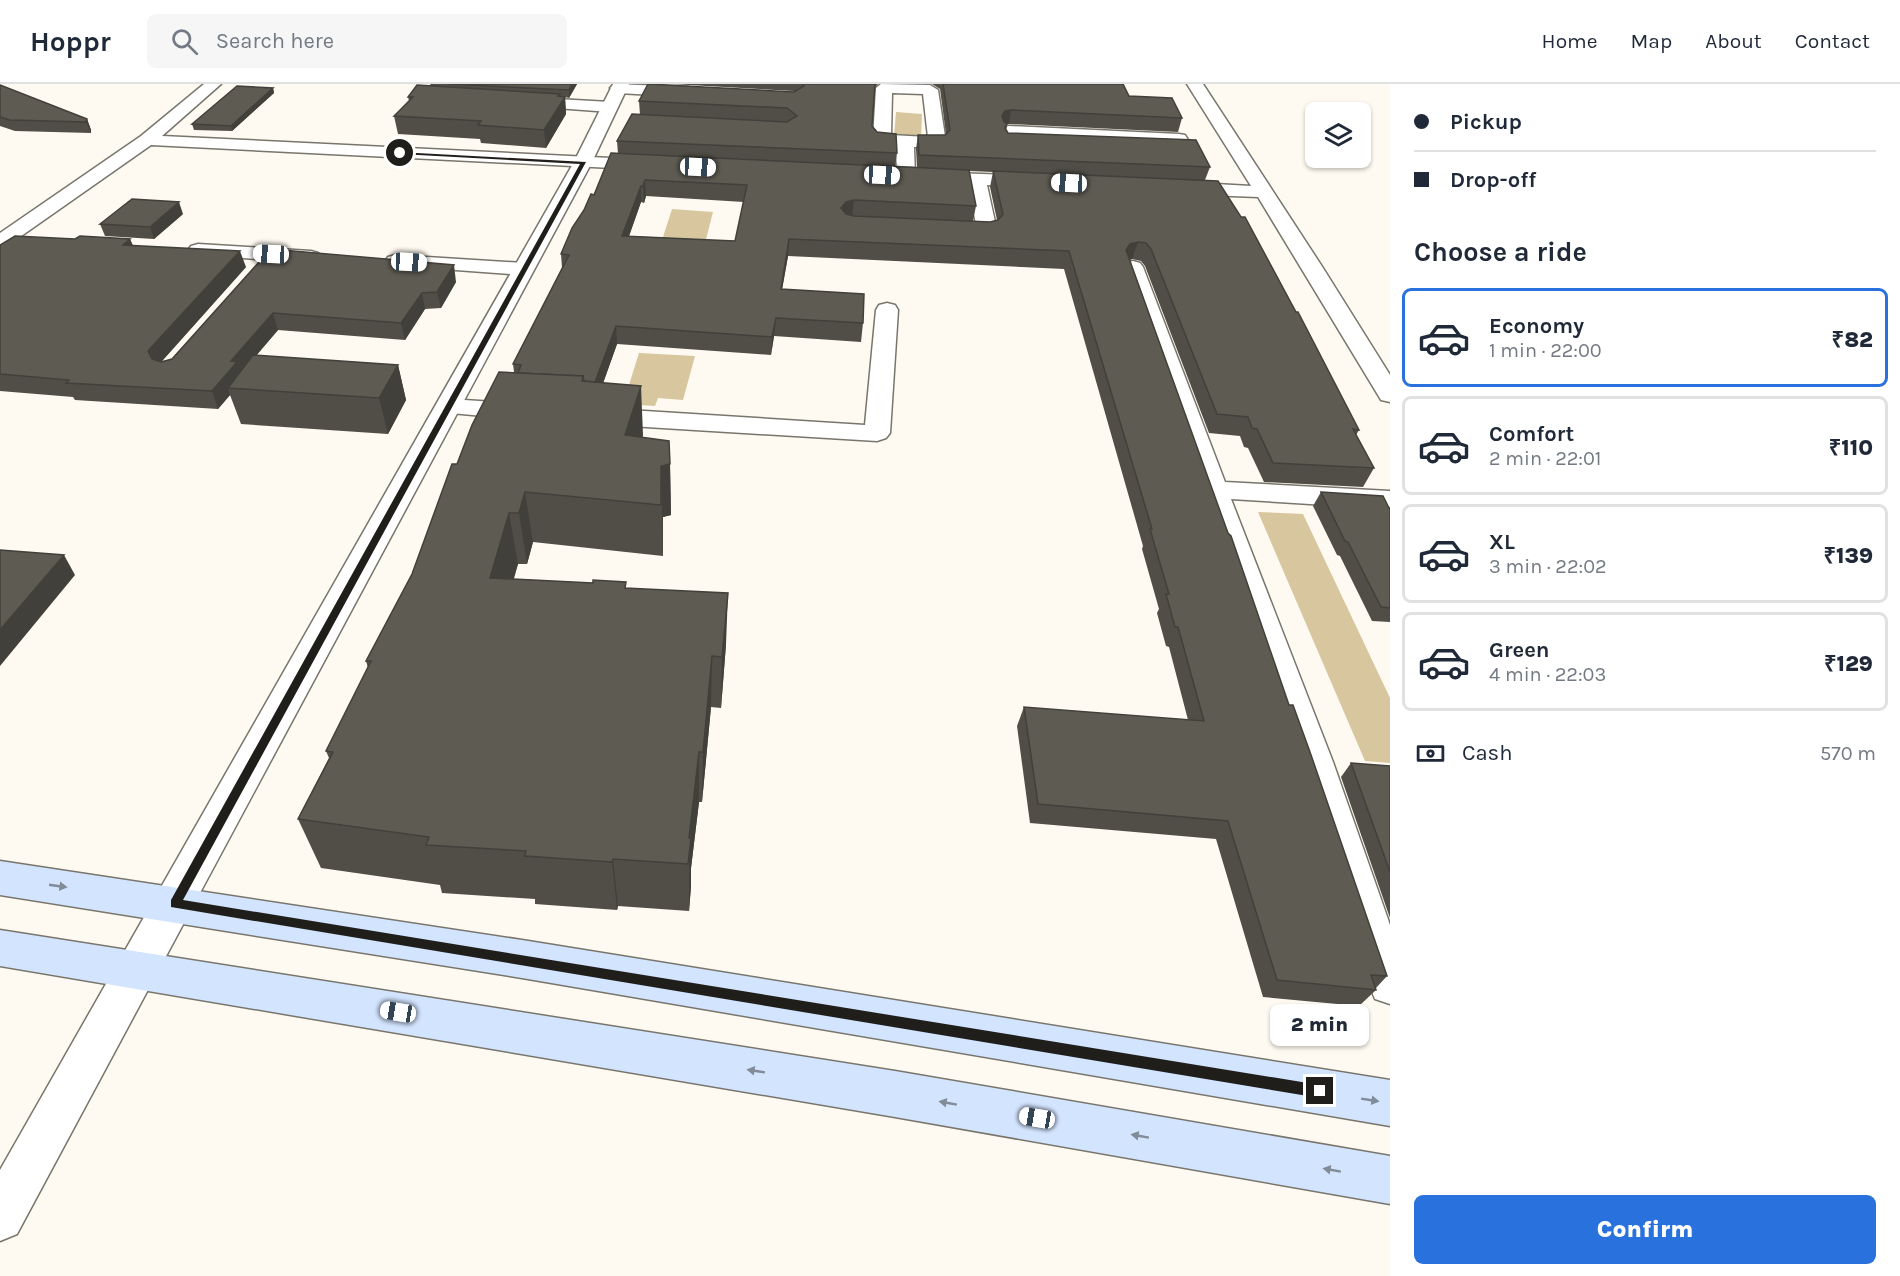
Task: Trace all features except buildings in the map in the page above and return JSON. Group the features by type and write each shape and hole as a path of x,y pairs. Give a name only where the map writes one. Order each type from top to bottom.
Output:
{"main road":[{"path":"0,878 175,903 1390,1103"},
{"path":"0,948 895,1094 1390,1180"}],"street":[{"path":"2,241 147,140 213,84"},
{"path":"1195,84 1390,395"},
{"path":"502,101 614,99 703,93"},
{"path":"0,1218 449,407 583,162 614,99"},
{"path":"1065,116 1076,144"},
{"path":"1011,137 1076,144 1184,148 1194,139 1231,140"},
{"path":"147,140 667,166"},
{"path":"905,141 900,176 1057,183"},
{"path":"931,228 987,231 976,179"},
{"path":"1161,187 1264,192"},
{"path":"2,241 39,241"},
{"path":"178,249 329,258"},
{"path":"254,273 271,254"},
{"path":"375,260 524,269"},
{"path":"1134,267 1315,762 1390,985"},
{"path":"579,415 877,433 887,310"},
{"path":"449,407 544,413"},
{"path":"1214,490 1390,500"}],"shaded area":[{"path":"896,112 922,114 921,138 894,136"},
{"path":"672,209 713,212 705,243 662,240"},
{"path":"639,353 695,356 683,400 658,398 655,406 623,404"},
{"path":"1258,512 1303,514 1390,698 1390,763 1365,761"}],"route":[{"path":"400,153 583,162 175,903 1320,1091"}]}
